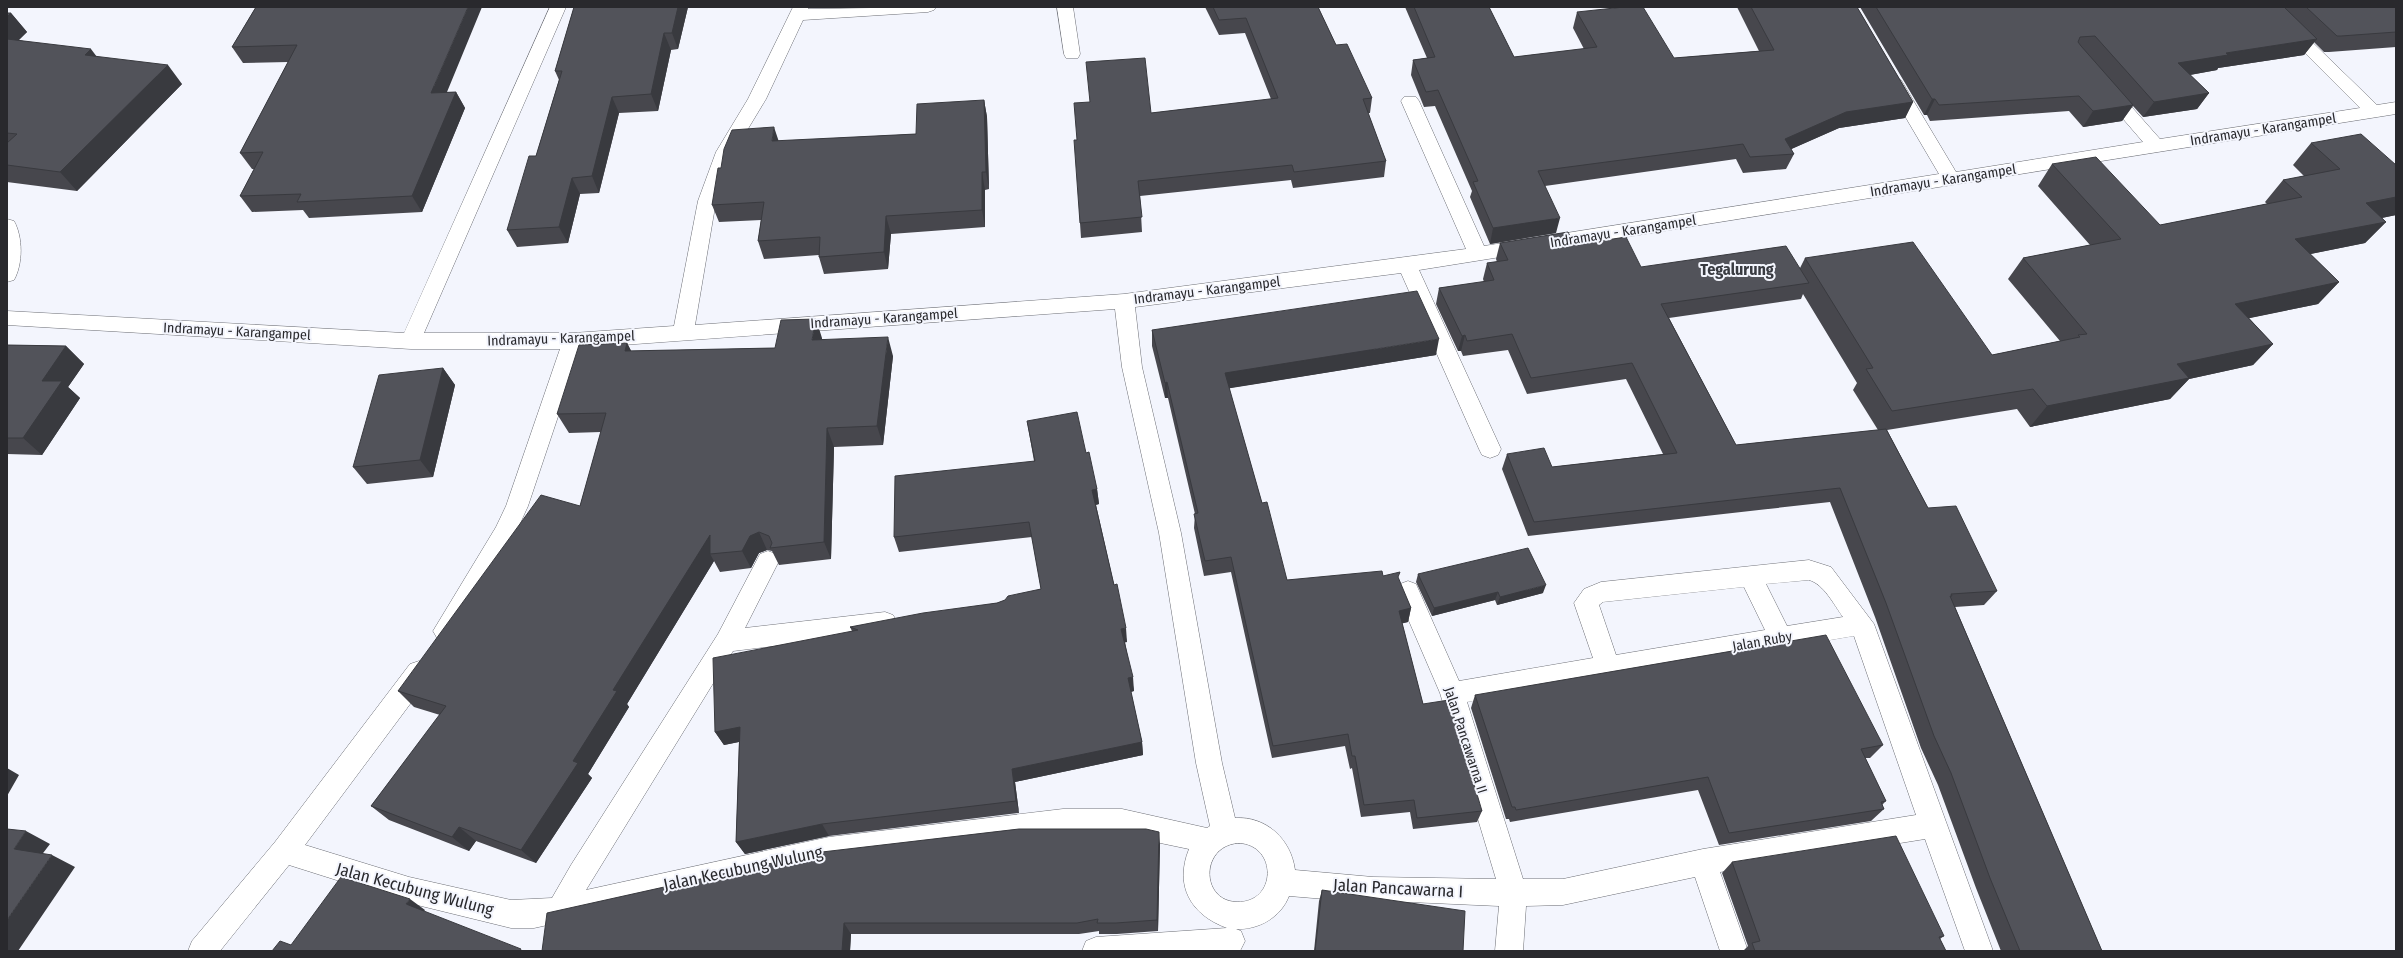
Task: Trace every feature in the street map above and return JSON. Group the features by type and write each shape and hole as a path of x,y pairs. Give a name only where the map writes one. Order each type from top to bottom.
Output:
{"street":[{"path":"411,341 558,7"},
{"path":"683,333 706,201 725,152 757,99 799,11 928,7"},
{"path":"1065,7 1069,23 1072,54"},
{"path":"2266,7 2374,112"},
{"path":"1887,71 1952,179"},
{"path":"2099,81 2156,146"},
{"path":"1410,102 1478,254"},
{"name":"Indramayu - Karangampel","path":"7,318 411,341 573,340 1124,301 1407,265 2396,108"},
{"path":"7,226 12,241 7,275"},
{"path":"1407,265 1490,449"},
{"path":"1124,301 1132,367 1170,533 1209,763 1218,837"},
{"path":"202,951 284,851 420,672 505,532 517,506 573,340"},
{"path":"560,910 584,867 726,641 768,561"},
{"path":"1608,667 1587,608 1588,599 1601,592 1809,570 1823,574 1862,624 1933,825 1980,951"},
{"path":"1752,577 1780,638"},
{"name":"Jalan Pancawarna II","path":"1408,591 1452,693 1514,893"},
{"path":"726,641 905,619"},
{"name":"Jalan Ruby","path":"1452,693 1862,624"},
{"name":"Jalan Kecubung Wulung","path":"284,851 410,890 510,914 534,914 560,910 632,892 829,850 1063,822 1122,822 1218,837"},
{"name":"Jalan Pancawarna I","path":"1283,882 1373,890 1409,889 1514,893 1563,892 1703,862 1933,825"},
{"path":"1243,830 1260,836 1274,847 1282,864 1283,882 1277,895 1267,906 1254,913 1239,916 1222,912 1207,902 1198,887 1196,870 1200,854 1218,837 1243,830"},
{"path":"1703,862 1734,951"},
{"path":"1509,951 1514,893"},
{"path":"1096,951 1230,946 1239,916"}],"building":[{"path":"256,7 468,7 431,93 456,92 412,196 297,202 301,194 240,196 263,152 240,153 297,45 232,47"},
{"path":"574,7 678,7 672,33 664,33 651,94 612,97 592,176 572,178 559,227 507,230 529,156 536,156 562,71 555,71"},
{"path":"1213,7 1318,7 1336,45 1347,44 1372,98 1363,99 1386,161 1294,172 1292,165 1138,181 1142,217 1080,223 1074,140 1077,140 1074,103 1090,102 1086,62 1145,58 1151,113 1278,98 1246,18 1219,20"},
{"path":"1414,7 1489,7 1514,57 1597,47 1577,12 1624,7 1643,7 1674,58 1774,50 1751,7 1857,7 1913,102 1846,112 1785,139 1794,154 1750,157 1743,144 1538,171 1560,218 1493,228 1473,182 1478,181 1438,90 1426,92 1413,60 1435,57"},
{"path":"1876,7 2284,7 2317,39 2226,53 2228,55 2178,63 2209,93 2154,102 2095,36 2080,37 2078,42 2081,46 2133,105 2093,111 2079,96 1939,105 1935,99 1932,99"},
{"path":"2306,7 2396,7 2396,32 2337,36"},
{"path":"7,39 91,49 85,55 168,65 60,172 7,165 7,143 17,134 7,133"},
{"path":"984,100 986,172 982,172 982,210 886,216 884,252 819,257 820,237 758,241 764,202 712,205 718,168 721,168 724,149 732,130 774,127 772,141 916,134 917,104"},
{"path":"2361,134 2396,165 2396,197 2366,203 2386,222 2295,239 2339,282 2235,304 2273,344 2177,364 2189,378 2047,406 2033,389 1892,411 1866,369 1873,368 1805,258 1913,242 1992,355 2080,337 2078,335 2087,334 2023,258 2121,239 2052,164 2096,157 2160,225 2302,197 2283,180 2340,169 2311,143"},
{"path":"1568,232 1574,245 1626,237 1641,267 1786,246 1809,283 1661,304 1736,445 1886,429 1928,508 1956,506 1997,591 1951,594 1952,596 1950,596 2102,951 2020,951 1990,878 1951,773 1934,736 1886,603 1840,488 1534,522 1507,454 1544,448 1552,467 1677,453 1632,363 1531,378 1512,334 1467,341 1465,335 1462,336 1439,288 1494,280 1487,263 1508,260 1500,243"},
{"path":"1417,291 1439,339 1225,373 1262,503 1267,502 1287,580 1382,571 1383,576 1400,572 1398,577 1411,608 1399,611 1423,704 1449,700 1482,811 1417,818 1414,800 1364,805 1355,756 1352,756 1348,734 1273,746 1231,557 1205,561 1194,514 1198,513 1167,382 1165,383 1152,330"},
{"path":"816,319 812,340 888,337 877,426 827,428 824,542 770,548 772,543 769,536 759,532 750,536 742,551 710,554 710,535 613,690 617,691 573,761 578,763 521,850 459,827 452,837 371,806 446,706 398,691 541,495 580,506 606,413 557,414 579,345 627,343 625,351 775,348 781,320"},
{"path":"7,345 66,346 42,381 62,381 23,438 7,438"},
{"path":"443,368 420,460 353,467 379,375"},
{"path":"1077,412 1086,453 1089,452 1097,489 1092,490 1114,585 1117,584 1126,628 1121,629 1133,677 1128,678 1142,742 1012,769 1016,801 822,824 736,842 740,727 715,732 713,658 858,630 850,627 923,613 997,603 1005,600 1008,596 1041,589 1029,522 894,537 895,476 1035,461 1027,421"},
{"path":"1528,548 1546,585 1500,597 1498,592 1434,608 1418,574"},
{"path":"1826,635 1883,745 1861,749 1886,801 1881,802 1884,809 1729,833 1708,777 1516,810 1515,807 1512,807 1475,695"},
{"path":"7,829 26,831 14,849 52,855 7,920"},
{"path":"1019,829 1146,829 1159,832 1157,920 1116,923 1097,923 1098,919 1077,923 844,923 842,951 542,951 547,913 822,852"},
{"path":"1896,836 1944,936 1939,937 1946,951 1755,951 1752,943 1760,941 1732,862"},
{"path":"341,877 410,899 406,904 521,949 520,951 272,951 280,941 291,945"},
{"path":"1322,890 1465,911 1463,951 1315,951"}],"district":[{"name":"Tegalurung","path":"1737,269"}]}
